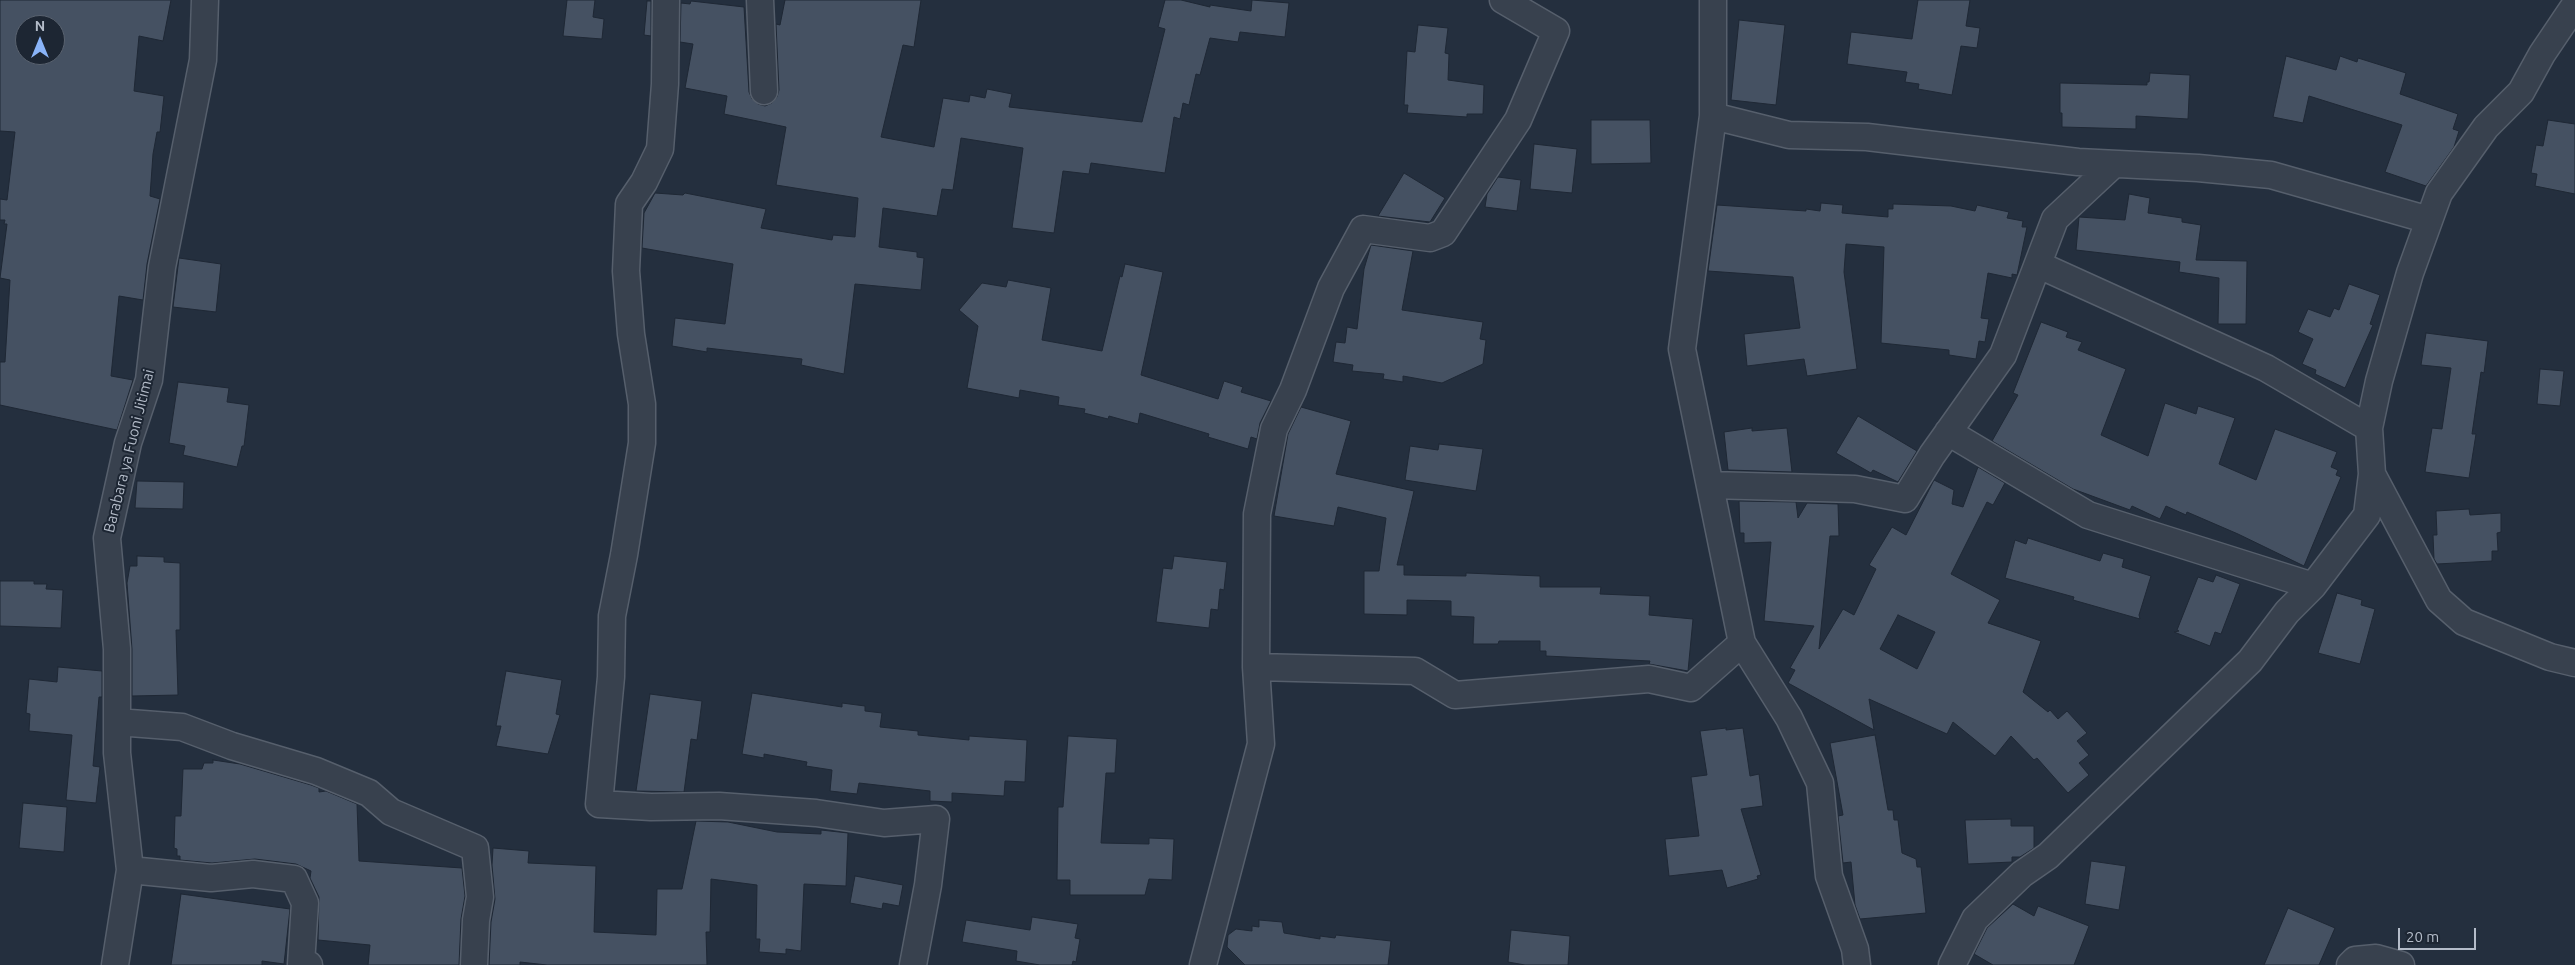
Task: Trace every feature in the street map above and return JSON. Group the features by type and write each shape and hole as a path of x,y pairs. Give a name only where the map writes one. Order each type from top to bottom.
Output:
{"street":[{"name":"Barabara ya Fuoni Jitimai","path":"115,965 130,870 117,753 118,649 107,538 128,444 149,380 162,267 203,60 205,0"},
{"path":"666,0 665,84 660,149 644,182 629,204 626,270 631,334 642,404 642,443 612,616 611,677 599,804 651,808 719,806 816,813 884,823 936,819 928,885 913,965"},
{"path":"760,0 764,91"},
{"path":"1203,965 1261,744 1256,667 1257,514 1274,429 1293,390 1332,288 1362,229 1430,238 1443,233 1518,120 1556,31 1503,0"},
{"path":"1713,0 1713,116 1682,350 1742,643 1789,718 1820,783 1829,876 1855,949 1858,965"},
{"path":"1952,965 1975,919 2022,874 2048,856 2250,661 2286,612 2313,586 2367,516 2372,474 2369,428 2387,354 2410,273 2439,193 2486,126 2521,92 2542,54 2575,5"},
{"path":"1713,116 1789,135 1867,137 2078,162 2198,168 2271,175 2429,220"},
{"path":"1710,485 1854,489 1905,499 1948,432 2003,355 2055,219 2114,164"},
{"path":"2039,264 2266,368 2369,428"},
{"path":"1948,432 2088,515 2313,586"},
{"path":"2372,474 2439,600 2464,622 2550,657 2575,663"},
{"path":"1256,667 1415,671 1455,695 1649,679 1691,688 1742,643"},
{"path":"117,722 182,727 232,746 316,771 370,793 391,812 475,848 480,897 476,920 474,965"},
{"path":"130,870 211,878 253,874 294,879 305,903 301,964 309,965"},
{"path":"2350,965 2355,960 2376,958 2402,965"}],"building":[{"path":"0,0 171,0 163,41 139,36 134,91 164,96 160,132 157,132 153,154 150,196 160,199 147,264 143,300 119,296 111,376 133,380 117,430 0,405 0,362 5,362 10,280 0,278 7,224 4,224 5,220 0,220 0,199 7,200 15,132 0,131"},
{"path":"567,0 595,0 593,17 604,19 602,39 563,36"},
{"path":"785,0 921,0 914,47 903,45 881,137 934,147 943,98 969,102 970,95 985,98 987,89 1012,94 1009,107 1142,122 1165,29 1158,27 1165,0 1181,0 1210,7 1210,5 1251,11 1252,0 1289,3 1285,37 1240,32 1238,42 1210,38 1200,75 1196,74 1189,105 1183,103 1180,119 1174,117 1165,173 1091,163 1089,174 1063,171 1054,233 1012,228 1023,148 961,138 953,190 942,189 937,216 883,208 879,247 917,252 917,257 924,258 921,290 855,284 844,374 801,365 802,359 707,348 707,352 672,346 675,318 725,324 733,264 642,248 644,213 655,193 683,195 685,193 766,209 761,228 832,240 833,235 855,237 858,198 776,185 786,127 724,114 727,96 685,88 693,44 680,42 681,3 690,4 691,1 744,7 749,92 752,99 758,104 765,106 772,103 777,97 779,90 776,24 780,25"},
{"path":"1918,0 1970,0 1966,26 1980,28 1977,48 1961,46 1952,95 1918,89 1919,84 1905,82 1907,72 1847,64 1851,32 1912,39"},
{"path":"647,1 651,1 651,36 644,35"},
{"path":"1739,20 1785,25 1776,105 1731,100"},
{"path":"1418,25 1448,28 1445,53 1449,54 1448,80 1484,85 1483,114 1467,114 1467,117 1407,113 1408,105 1404,105 1407,51 1415,52"},
{"path":"2286,56 2336,70 2340,56 2357,62 2358,58 2406,73 2400,94 2458,114 2453,129 2459,131 2454,147 2426,186 2385,172 2402,125 2309,96 2303,123 2273,117"},
{"path":"2150,73 2190,75 2188,119 2136,116 2136,129 2062,127 2060,83 2147,85"},
{"path":"1591,120 1650,120 1651,163 1591,164"},
{"path":"2548,120 2575,124 2575,194 2535,186 2537,174 2531,173 2536,145 2543,146"},
{"path":"1534,144 1577,149 1572,193 1530,189"},
{"path":"1404,173 1445,198 1430,222 1378,216"},
{"path":"1498,177 1521,180 1517,211 1485,207 1487,194"},
{"path":"2129,194 2150,198 2148,213 2182,218 2182,222 2201,225 2196,260 2247,261 2246,324 2218,324 2219,278 2179,272 2180,262 2076,250 2079,217 2125,220"},
{"path":"1821,203 1843,205 1842,213 1888,217 1888,209 1893,209 1893,204 1951,206 1975,211 1977,205 2009,212 2007,218 2023,221 2022,227 2027,227 2017,275 2012,274 2012,278 1988,273 1981,318 1989,319 1985,342 1979,341 1976,359 1949,355 1949,350 1881,343 1884,247 1846,244 1844,272 1857,369 1807,376 1804,359 1747,366 1744,334 1800,328 1793,277 1708,271 1717,205 1820,211"},
{"path":"1371,245 1413,251 1402,310 1483,322 1480,339 1486,340 1483,364 1442,383 1403,376 1403,382 1383,379 1384,374 1352,371 1353,365 1333,362 1336,342 1345,343 1347,327 1357,329 1364,269"},
{"path":"179,258 221,264 216,312 173,307"},
{"path":"1125,264 1163,272 1141,375 1218,399 1224,381 1243,387 1241,392 1271,401 1260,423 1257,439 1251,437 1248,449 1208,437 1209,434 1140,413 1138,424 1109,416 1108,419 1084,413 1085,409 1058,405 1059,397 1020,390 1019,398 967,388 978,326 959,310 982,283 1006,287 1008,280 1051,288 1042,340 1102,351 1120,276 1122,277"},
{"path":"2349,284 2380,295 2370,324 2373,325 2345,388 2315,374 2316,370 2302,364 2313,339 2298,332 2308,309 2330,317 2334,308 2339,310"},
{"path":"2041,322 2068,332 2066,337 2082,342 2078,350 2126,369 2101,435 2148,456 2165,403 2196,414 2198,406 2235,418 2219,464 2256,480 2275,429 2337,452 2331,467 2338,470 2336,475 2341,477 2304,566 2187,512 2186,515 2166,506 2160,519 2132,506 2130,510 2073,489 1992,441 2018,395 2013,393"},
{"path":"2426,333 2488,341 2484,373 2481,372 2472,434 2476,434 2469,478 2425,472 2432,428 2442,429 2451,368 2421,365"},
{"path":"2540,369 2564,371 2560,406 2537,404"},
{"path":"178,382 229,388 227,402 249,405 244,446 242,446 237,467 183,455 185,446 169,443"},
{"path":"1301,407 1351,421 1336,474 1414,491 1397,565 1404,565 1404,575 1466,576 1466,573 1540,576 1540,587 1601,587 1600,594 1650,596 1649,615 1693,619 1688,671 1649,664 1650,661 1546,656 1546,651 1540,651 1540,641 1499,641 1498,644 1473,644 1474,617 1451,616 1451,601 1407,600 1407,615 1364,614 1364,571 1379,571 1386,518 1338,507 1334,526 1274,516 1288,434"},
{"path":"1858,416 1917,451 1898,482 1873,470 1871,473 1836,453"},
{"path":"1752,428 1752,431 1787,428 1792,472 1728,470 1724,432"},
{"path":"1439,444 1483,449 1476,491 1405,480 1410,446 1438,450"},
{"path":"1978,467 2005,483 1993,505 1987,502 1951,574 2000,600 1988,623 2041,641 2023,692 2048,712 2050,710 2058,719 2067,711 2087,733 2077,741 2089,755 2079,763 2089,775 2068,793 2037,758 2034,760 2011,736 1995,756 1953,722 1947,734 1869,699 1874,730 1788,683 1795,670 1790,668 1814,626 1764,621 1771,542 1744,543 1744,533 1740,533 1739,501 1796,502 1798,518 1807,503 1838,504 1839,536 1830,536 1819,649 1843,609 1854,615 1876,569 1869,565 1892,527 1906,535 1934,480 1954,490 1952,504 1963,507","holes":["1898,615 1935,632 1917,669 1880,649"]},
{"path":"137,481 184,482 183,509 135,508"},
{"path":"2469,509 2470,515 2501,513 2501,532 2497,533 2498,551 2492,551 2492,561 2437,564 2434,559 2433,535 2437,535 2436,511"},
{"path":"2028,538 2100,561 2103,553 2124,559 2122,567 2151,576 2139,615 2140,619 2073,600 2074,597 2005,578 2015,540 2026,544"},
{"path":"137,556 164,557 164,562 180,563 180,630 176,630 178,695 132,696 132,649 127,583 130,566 137,566"},
{"path":"1174,556 1227,562 1224,590 1220,589 1218,610 1211,609 1209,628 1156,622 1163,568 1172,569"},
{"path":"2216,575 2240,584 2221,634 2215,632 2210,646 2174,632 2179,631 2177,630 2198,577 2213,582"},
{"path":"0,581 34,581 34,584 47,584 46,589 63,590 61,628 0,626"},
{"path":"2337,593 2362,600 2361,605 2375,609 2360,664 2318,653"},
{"path":"58,667 102,671 102,697 99,697 93,766 100,767 96,803 66,800 72,735 29,731 30,714 26,713 29,679 57,682"},
{"path":"506,671 562,680 556,714 560,715 548,754 496,746 501,726 496,726"},
{"path":"752,693 842,707 842,703 865,706 865,711 882,713 880,727 918,731 918,735 969,740 969,736 1027,740 1025,782 1005,781 1004,796 952,793 952,802 930,801 930,791 859,783 857,794 830,791 832,770 806,766 807,762 764,754 764,758 742,754"},
{"path":"650,694 702,701 697,740 691,739 684,792 636,791"},
{"path":"1726,728 1726,730 1743,728 1750,776 1759,774 1763,806 1741,809 1761,875 1757,876 1758,879 1727,888 1722,870 1669,876 1665,839 1699,836 1691,777 1707,775 1700,731"},
{"path":"1875,735 1888,810 1893,810 1894,820 1898,820 1902,853 1916,859 1917,867 1921,867 1926,913 1860,919 1855,905 1851,862 1843,863 1838,816 1843,815 1830,743"},
{"path":"1068,736 1117,739 1115,773 1106,773 1101,843 1149,844 1149,838 1174,839 1172,880 1149,879 1145,895 1070,895 1070,880 1057,880 1058,807 1063,807"},
{"path":"213,760 240,764 311,785 319,788 319,792 326,791 357,804 359,861 462,868 465,896 461,919 459,965 368,965 370,945 318,940 319,897 310,878 311,871 296,864 255,859 212,863 180,860 180,856 177,856 177,849 174,848 175,816 181,816 183,769 202,769 204,763 213,763"},
{"path":"23,803 67,807 64,852 19,848"},
{"path":"2011,819 2011,826 2034,826 2034,848 2020,857 2012,857 2012,862 1968,864 1965,820"},
{"path":"696,821 728,822 777,832 821,834 821,830 848,833 846,886 804,884 801,951 786,949 786,954 759,952 760,939 756,939 757,885 711,879 710,932 706,932 707,965 547,965 520,962 520,965 489,965 491,922 495,899 492,865 493,848 529,851 528,863 596,866 594,932 656,935 657,889 682,889"},
{"path":"2091,861 2126,866 2119,910 2085,904"},
{"path":"855,876 903,885 899,906 883,903 882,909 850,903"},
{"path":"181,894 290,909 284,964 262,961 262,965 171,965"},
{"path":"2013,904 2034,916 2038,906 2089,926 2074,965 1993,965 1974,954 1987,928"},
{"path":"2288,908 2335,928 2319,965 2264,965"},
{"path":"1032,917 1078,924 1075,938 1080,939 1076,962 1073,961 1072,965 1040,965 1016,961 1017,951 962,942 966,920 1030,930"},
{"path":"1259,920 1282,922 1284,933 1320,939 1320,936 1335,938 1336,935 1391,941 1388,965 1245,965 1227,947 1228,935 1236,929 1252,931 1252,926 1259,927"},
{"path":"1511,930 1570,936 1568,965 1525,965 1508,962"}]}
